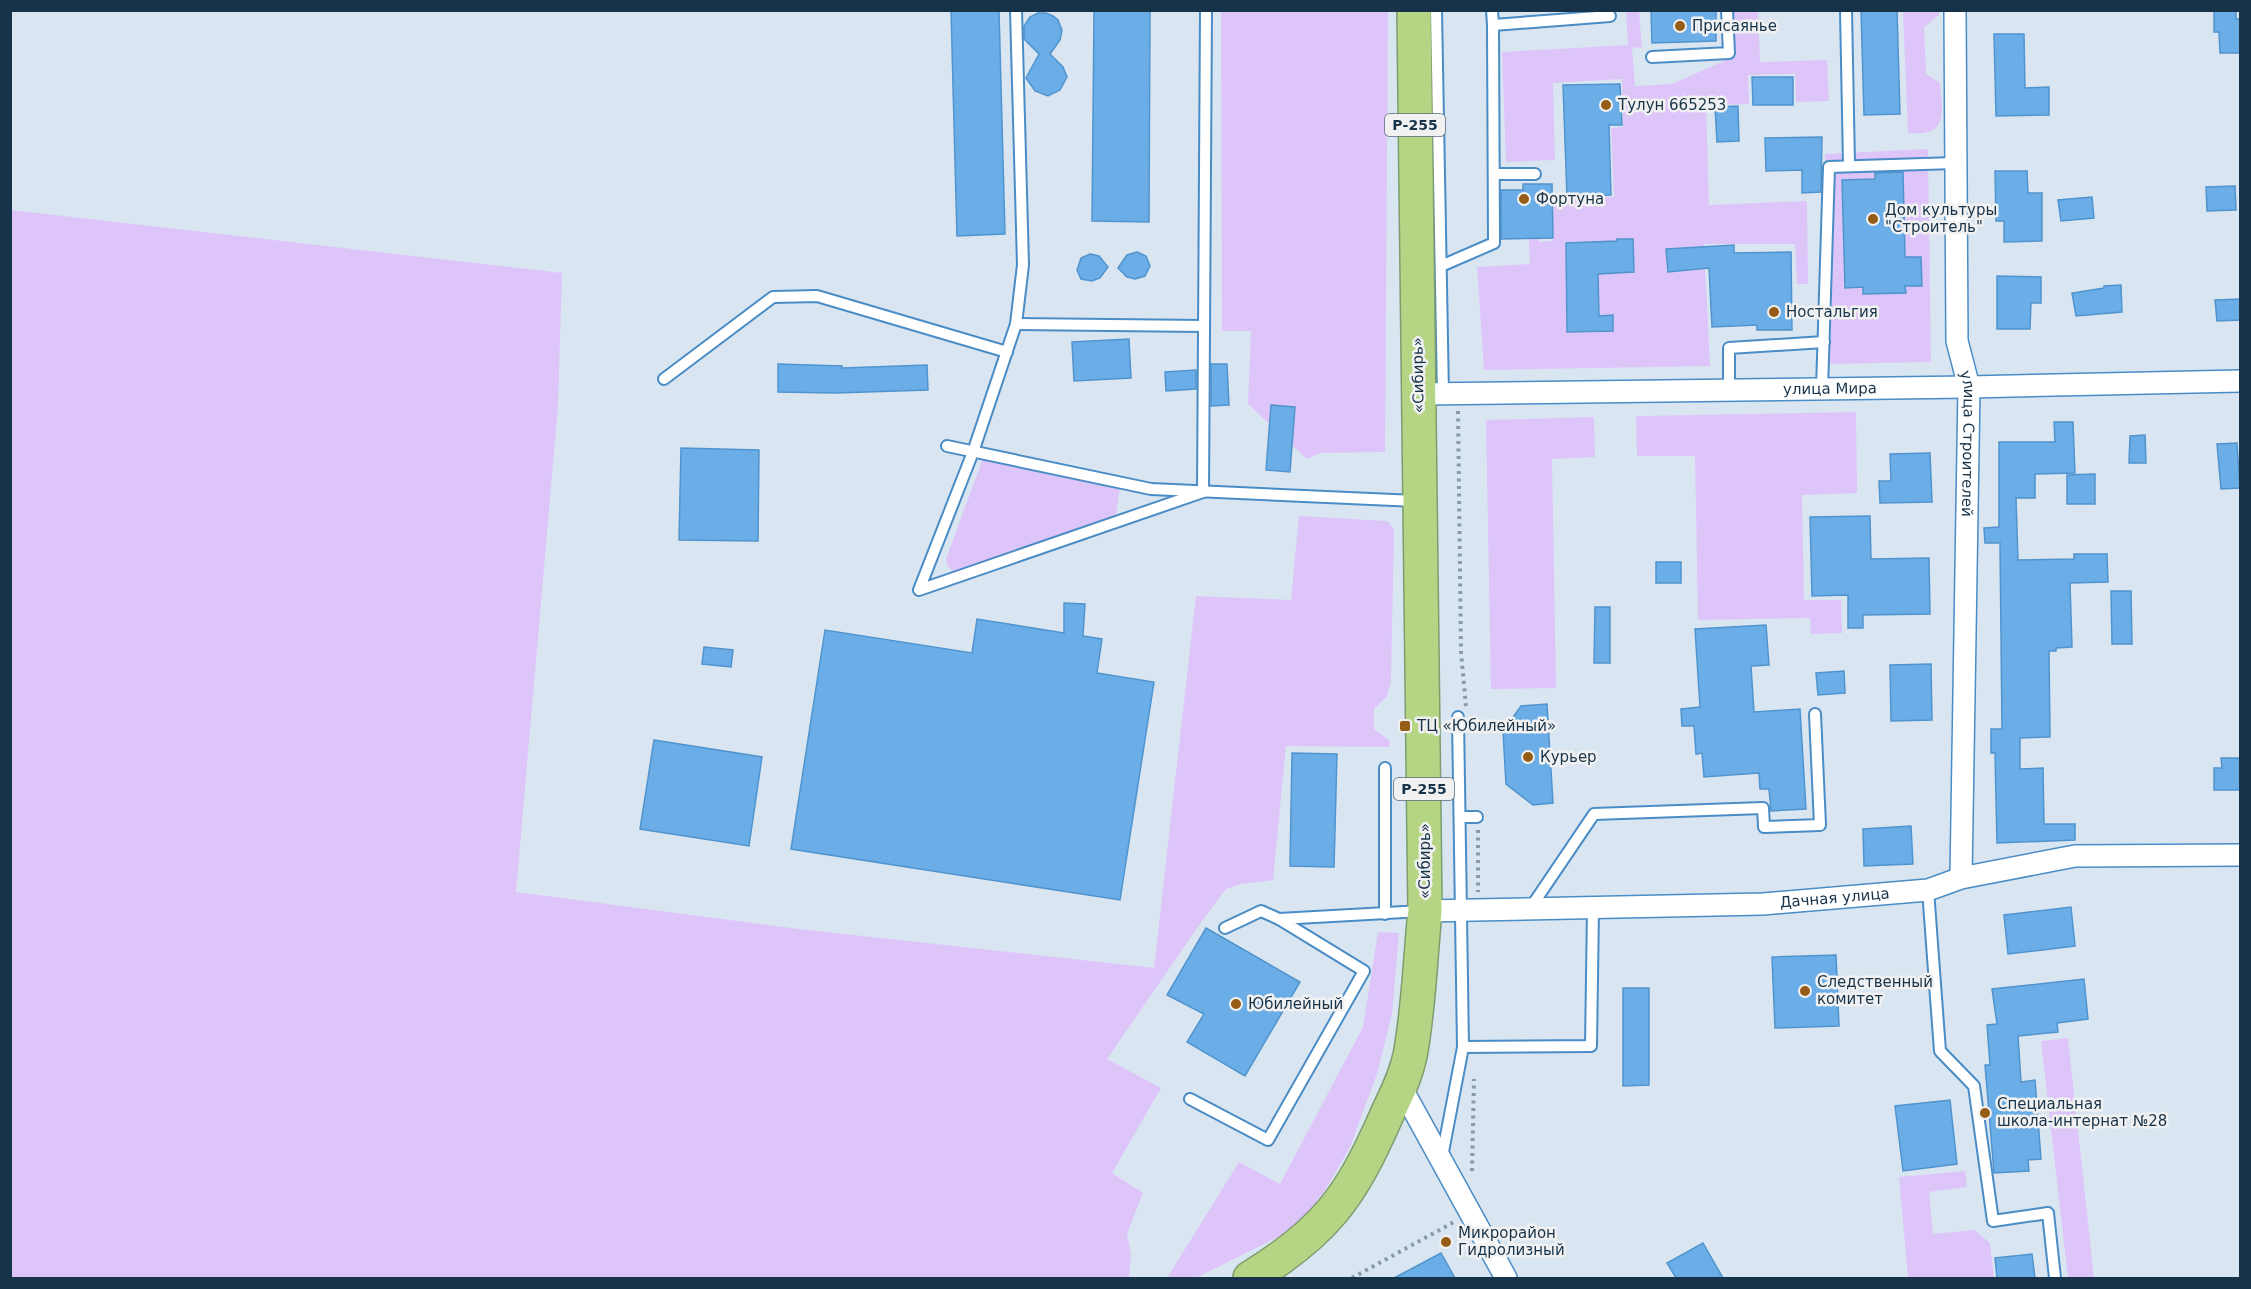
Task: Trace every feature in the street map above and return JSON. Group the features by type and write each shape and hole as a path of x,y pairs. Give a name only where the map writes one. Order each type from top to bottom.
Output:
{"highway":[{"name":"«Сибирь»","path":"1250,1278 1299,1245 1335,1210 1362,1169 1401,1087 1419,1001 1425,911 1420,501 1440,395 1416,240 1414,10"}],"street":[{"name":"улица Строителей","path":"1955,10 1957,341 1969,387 1961,878"},
{"name":"улица Мира","path":"1440,395 2241,381"},
{"name":"Дачная улица","path":"1425,911 1764,904 1928,890 1961,878 2075,856 2241,855"},
{"path":"1401,1087 1506,1278"}],"lane":[{"path":"1016,10 1023,265 1016,324 973,452 918,590 1203,492"},
{"path":"1203,492 1206,10"},
{"path":"1436,10 1441,266 1440,395"},
{"path":"1441,266 1494,243 1492,10"},
{"path":"1652,57 1729,54 1727,10"},
{"path":"1846,10 1849,165"},
{"path":"1493,25 1610,16"},
{"path":"1822,389 1829,167 1955,163"},
{"path":"1494,174 1535,174"},
{"path":"664,379 774,297 817,296 1006,352"},
{"path":"1016,324 1204,326"},
{"path":"1729,390 1729,348 1824,342"},
{"path":"947,446 1151,489 1420,501"},
{"path":"1441,1160 1463,1047 1460,817 1462,714"},
{"path":"1529,910 1594,814 1763,808 1764,827 1820,825 1815,714"},
{"path":"1385,768 1385,914"},
{"path":"1460,817 1477,817"},
{"path":"1928,890 1940,1051 1974,1086 1993,1221 2048,1213 2055,1278"},
{"path":"1463,1047 1592,1046 1593,909"},
{"path":"1190,1099 1268,1140 1364,971 1279,919 1261,911 1225,928"},
{"path":"1279,919 1425,911"}],"path":[{"path":"1440,395 1461,652 1462,714"},
{"path":"1352,1278 1470,1213"}],"shaded area":[{"path":"1758,10 1760,62 1827,60 1829,101 1796,102 1795,74 1748,75 1749,104 1706,105 1709,205 1807,201 1808,284 1797,284 1795,244 1704,244 1710,366 1484,370 1477,267 1530,264 1527,199 1614,197 1611,128 1623,127 1622,79 1553,83 1555,160 1506,162 1502,52 1628,45 1626,11 1639,11 1642,47 1632,48 1635,86 1672,84 1724,61 1721,11","holes":["1552,211 1553,241 1539,242 1538,212","1633,239 1633,272 1618,273 1617,240","1597,242 1599,316 1612,315 1568,331 1566,243","1684,247 1686,270 1669,272 1666,249"]},
{"path":"1221,11 1388,11 1385,452 1320,453 1307,459 1248,404 1251,331 1222,331"},
{"path":"1903,11 1939,11 1939,15 1924,27 1926,74 1940,83 1942,112 1938,125 1926,133 1908,133"},
{"path":"1928,149 1931,362 1830,364 1825,154"},
{"path":"11,210 562,273 558,406 516,892 799,929 1154,968 1196,596 1291,600 1299,516 1387,521 1394,529 1391,681 1387,696 1374,709 1374,729 1390,741 1389,747 1286,746 1273,880 1241,884 1226,889 1107,1059 1161,1088 1112,1173 1143,1193 1127,1234 1131,1255 1129,1278 11,1278"},
{"path":"1856,412 1857,493 1802,495 1804,600 1841,600 1842,633 1811,634 1810,618 1698,620 1695,456 1637,456 1636,416"},
{"path":"1594,417 1595,457 1552,459 1556,688 1491,689 1486,420"},
{"path":"989,456 1120,486 1116,515 956,571 951,570 946,559 982,461"},
{"path":"1378,932 1399,933 1392,1014 1378,1071 1350,1147 1324,1192 1309,1211 1284,1234 1196,1278 1167,1278 1239,1162 1280,1184 1363,1027"},
{"path":"2068,1038 2094,1278 2068,1278 2041,1041"},
{"path":"1965,1171 1967,1187 1929,1192 1933,1234 1974,1230 1990,1243 1994,1278 1908,1278 1899,1177"}],"building":[{"path":"951,10 999,10 1005,234 957,236"},
{"path":"1150,10 1149,222 1092,221 1094,11"},
{"name":"Присаянье","path":"1651,10 1716,10 1716,41 1652,43"},
{"path":"1861,10 1897,10 1900,114 1864,115"},
{"path":"2214,10 2236,10 2236,19 2241,19 2241,53 2220,53 2219,32 2214,32"},
{"path":"1038,13 1053,16 1058,20 1062,30 1060,40 1050,54 1063,67 1067,77 1060,90 1048,96 1035,91 1026,78 1039,54 1024,39 1024,26 1030,17"},
{"path":"1994,34 2024,34 2025,88 2049,87 2049,115 1996,116"},
{"path":"1752,77 1793,77 1793,105 1753,105"},
{"path":"1620,84 1622,125 1609,125 1611,195 1567,197 1563,85"},
{"path":"1738,106 1739,141 1717,142 1715,107"},
{"path":"1822,137 1821,192 1802,193 1802,170 1766,171 1765,138"},
{"path":"1995,171 2027,171 2028,193 2042,193 2042,241 2004,242 2004,221 1996,221"},
{"name":"Дом культуры \"Строитель\"","path":"1903,172 1905,257 1921,257 1922,286 1905,286 1906,293 1863,294 1863,287 1845,288 1842,180 1875,179 1875,173"},
{"path":"1523,184 1552,184 1553,238 1501,239 1501,190 1523,190"},
{"path":"2235,186 2236,210 2207,211 2206,187"},
{"path":"2092,197 2094,218 2061,221 2058,200"},
{"path":"1617,239 1633,239 1634,272 1598,274 1599,316 1613,315 1613,331 1567,332 1566,243 1617,241"},
{"path":"1734,245 1734,253 1791,252 1792,330 1757,330 1757,325 1712,327 1709,268 1668,272 1666,249"},
{"path":"1137,252 1146,256 1150,266 1145,276 1135,279 1127,277 1118,268 1127,255"},
{"path":"1090,254 1099,256 1108,267 1100,278 1092,281 1081,279 1077,270 1081,258"},
{"path":"1997,276 2041,277 2041,303 2031,303 2030,329 1997,329"},
{"path":"2121,285 2122,312 2076,316 2072,293"},
{"path":"2241,299 2241,320 2217,321 2215,300"},
{"path":"1129,339 1131,378 1074,381 1072,342"},
{"path":"778,364 842,366 842,368 927,365 928,390 778,392"},
{"path":"1211,364 1227,364 1229,405 1211,406"},
{"path":"1196,370 1196,389 1166,391 1165,372"},
{"path":"1271,405 1295,407 1290,472 1266,470"},
{"path":"2054,422 2073,422 2075,473 2035,474 2035,498 2016,498 2018,560 2074,559 2074,554 2107,554 2108,582 2070,583 2072,647 2049,651 2050,737 2020,738 2020,769 2043,768 2044,824 2075,824 2075,840 1997,843 1995,753 1991,753 1991,729 2002,729 2000,543 1985,543 1984,528 1999,527 1999,442 2055,442"},
{"path":"2145,435 2146,463 2129,463 2130,436"},
{"path":"2237,443 2240,488 2221,489 2217,444"},
{"path":"681,448 759,450 758,541 679,540"},
{"path":"1930,453 1932,502 1880,503 1879,481 1891,481 1890,454"},
{"path":"2095,474 2095,504 2067,504 2067,475"},
{"path":"1870,516 1871,559 1929,558 1930,614 1863,615 1863,628 1848,628 1848,595 1812,596 1810,517"},
{"path":"1656,562 1681,562 1681,583 1656,583"},
{"path":"2111,591 2131,591 2132,644 2112,644"},
{"path":"1064,603 1085,604 1083,636 1102,639 1097,673 1154,682 1120,900 791,849 825,630 972,653 977,619 1064,633"},
{"path":"1595,607 1610,607 1610,663 1594,663"},
{"path":"1766,625 1769,665 1751,666 1754,712 1800,709 1806,809 1771,811 1769,789 1760,789 1759,773 1704,777 1702,753 1696,754 1694,726 1682,726 1681,709 1700,707 1695,629"},
{"path":"704,647 733,650 731,667 702,664"},
{"path":"1931,664 1932,720 1891,721 1890,665"},
{"path":"1844,671 1845,693 1818,695 1816,673"},
{"name":"Курьер","path":"1547,704 1553,803 1533,805 1506,784 1503,731 1521,706"},
{"path":"654,740 762,757 749,846 640,829"},
{"path":"1292,753 1337,754 1334,867 1290,866"},
{"path":"2221,758 2241,758 2241,790 2214,790 2214,768 2222,768"},
{"path":"1911,826 1913,864 1864,866 1863,829"},
{"path":"2071,907 2075,946 2008,954 2004,915"},
{"name":"Юбилейный","path":"1206,928 1300,982 1245,1076 1187,1042 1204,1014 1167,995"},
{"name":"Следственный комитет","path":"1836,955 1839,1026 1775,1028 1772,957"},
{"path":"2084,979 2088,1019 2057,1023 2058,1032 2018,1036 2021,1082 2035,1080 2041,1159 2028,1160 2029,1171 1994,1173 1985,1065 1990,1065 1987,1025 1997,1024 1992,989"},
{"path":"1623,988 1649,988 1649,1085 1623,1086"},
{"path":"1950,1100 1957,1164 1903,1171 1895,1106"},
{"path":"1703,1243 1723,1278 1676,1278 1667,1263"},
{"path":"1441,1253 1455,1278 1394,1278"},
{"path":"2032,1254 2035,1278 1997,1278 1995,1258"}],"place":[{"name":"Присаянье","path":"1680,26"},
{"name":"Тулун 665253","path":"1606,105"},
{"name":"Фортуна","path":"1524,199"},
{"name":"Дом культуры \"Строитель\"","path":"1873,219"},
{"name":"Ностальгия","path":"1774,312"},
{"name":"ТЦ «Юбилейный»","path":"1405,726"},
{"name":"Курьер","path":"1528,757"},
{"name":"Следственный комитет","path":"1805,991"},
{"name":"Юбилейный","path":"1236,1004"},
{"name":"Специальная школа-интернат №28","path":"1985,1113"},
{"name":"Микрорайон Гидролизный","path":"1446,1242"}]}
